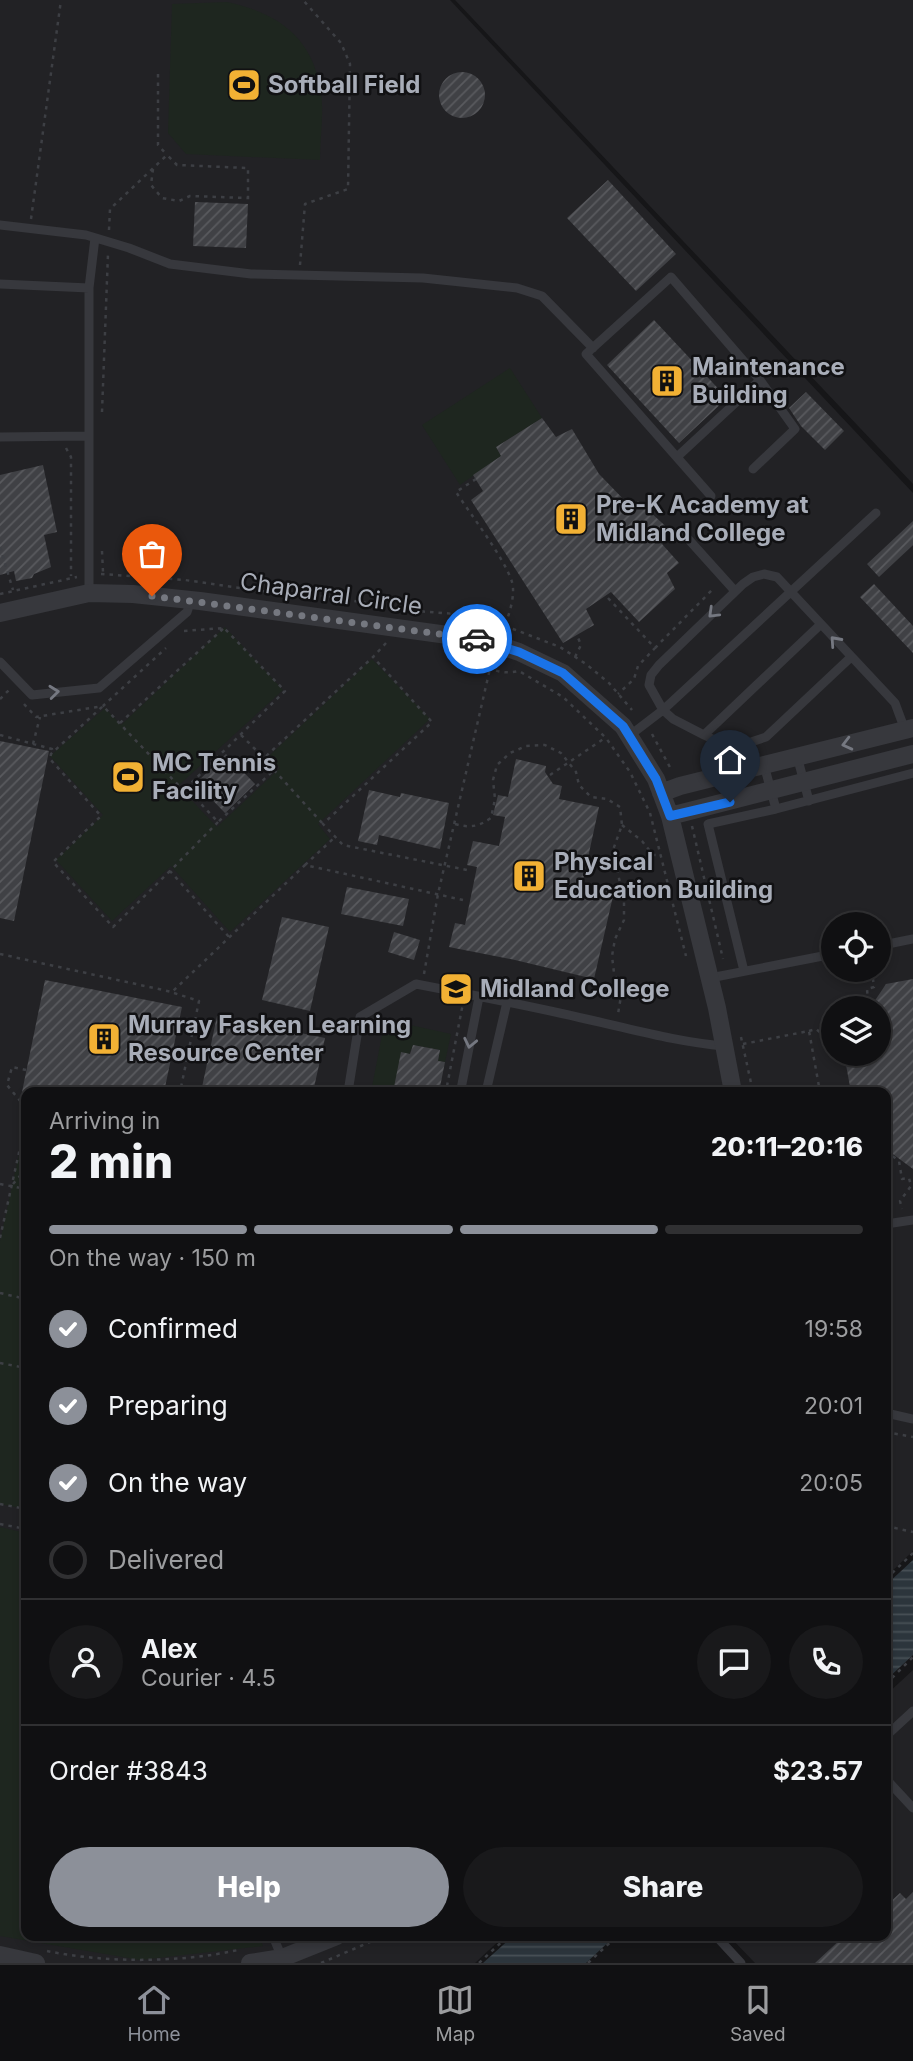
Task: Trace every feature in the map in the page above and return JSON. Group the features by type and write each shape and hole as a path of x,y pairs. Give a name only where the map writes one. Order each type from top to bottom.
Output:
{"street":[{"name":"Chaparral Circle","path":"0,613 89,589 393,627 496,644 563,673 626,731 656,779 670,816 669,853 718,977 724,1046 732,1087"},
{"path":"661,793 909,729"},
{"path":"670,816 913,754"},
{"path":"247,1956 282,1958 324,1941"},
{"path":"2,1958 40,1957"}],"lane":[{"path":"0,225 95,238 170,264 251,274 423,278 517,288 542,296 593,348"},
{"path":"89,589 89,288 95,238"},
{"path":"711,496 586,354 671,277 761,380 794,429 753,469"},
{"path":"0,285 89,288"},
{"path":"677,457 761,380"},
{"path":"0,437 89,436"},
{"path":"626,731 644,724 663,709 876,513"},
{"path":"681,531 735,591"},
{"path":"850,658 766,737 736,747 725,745 673,719 663,709 649,685 651,675 735,591 753,577 764,574 777,578 792,592 850,658 895,703 909,729"},
{"path":"0,662 32,695 99,688 187,612 191,600"},
{"path":"704,735 821,624"},
{"path":"797,756 809,801"},
{"path":"764,765 776,809"},
{"path":"744,971 708,824 913,773"},
{"path":"891,943 913,939"},
{"path":"718,977 821,956"},
{"path":"349,1087 360,1017 416,984 589,1019 646,1035 699,1045 724,1046"},
{"path":"461,1087 480,997"},
{"path":"487,1087 507,1002"},
{"path":"891,1223 913,1220"},
{"path":"891,1414 913,1419"},
{"path":"891,1731 913,1711"},
{"path":"891,1784 913,1808"},
{"path":"275,1941 282,1958"},
{"path":"721,1941 741,1963"}],"path":[{"path":"30,228 61,0"},
{"path":"299,275 305,204 348,189 350,64 341,43 303,0"},
{"path":"158,74 158,145 177,165 248,168 248,204"},
{"path":"103,413 110,209 166,155"},
{"path":"153,169 151,185 162,198 179,201 190,196 248,198"},
{"path":"60,446 68,449 71,457 71,577"},
{"path":"433,976 422,973 438,894 489,669 496,644 505,626 513,585 506,569 456,492 476,479"},
{"path":"89,589 103,574 102,542"},
{"path":"0,547 13,590"},
{"path":"89,589 103,574"},
{"path":"103,574 186,580 468,615 505,626 560,647 586,663 618,694 657,739 680,786"},
{"path":"0,594 71,577 89,589"},
{"path":"71,577 89,589"},
{"path":"618,694 634,679 638,666 713,589"},
{"path":"608,598 655,649"},
{"path":"393,627 398,608"},
{"path":"120,723 223,628"},
{"path":"176,639 185,630 223,628 285,691 186,788"},
{"path":"575,657 581,645 577,635"},
{"path":"264,758 389,640 376,638"},
{"path":"51,754 167,647"},
{"path":"459,650 489,669 507,674 519,671 563,697 606,737 630,772 669,853 686,957"},
{"path":"323,824 432,722 373,657"},
{"path":"0,699 10,689 5,684"},
{"path":"19,699 36,718 103,706"},
{"path":"103,706 181,788 186,788 218,822"},
{"path":"33,744 40,717"},
{"path":"550,775 606,737 626,731"},
{"path":"0,735 52,749 50,759 101,816 52,862 113,927 274,770"},
{"path":"240,735 343,845 467,870"},
{"path":"454,824 468,827 481,825 491,818 495,799 493,780 497,765 510,753 526,746 545,745 561,753 576,772 579,785 591,797 607,799 620,807 622,825 613,850 624,902 624,920 615,939 612,956 614,973 622,990 618,1017"},
{"path":"688,813 722,949 718,977"},
{"path":"622,825 642,841 653,855 697,845"},
{"path":"172,992 335,837"},
{"path":"305,865 463,900"},
{"path":"170,871 230,937"},
{"path":"0,954 172,992 199,1001 181,1087"},
{"path":"868,996 867,989 874,987 873,982"},
{"path":"447,1086 465,994"},
{"path":"743,1044 816,1029 821,1033"},
{"path":"739,1031 752,1087"},
{"path":"808,1031 819,1087"},
{"path":"7,1085 12,1067 26,1070"},
{"path":"0,1084 7,1085 21,1102"},
{"path":"0,1238 21,1143"},
{"path":"891,1155 899,1161 902,1179 909,1178 911,1186 900,1201 902,1209"},
{"path":"11,1186 21,1175"},
{"path":"0,1184 21,1188"},
{"path":"0,1293 21,1298"},
{"path":"0,1363 21,1367"},
{"path":"891,1433 913,1437"},
{"path":"0,1504 21,1508"},
{"path":"0,1524 21,1528"},
{"path":"891,1527 913,1532"},
{"path":"891,1574 913,1553"},
{"path":"891,1679 913,1657"},
{"path":"321,1963 372,1941"},
{"path":"478,1963 502,1941"},
{"path":"588,1963 612,1941"},
{"path":"40,1957 140,1960 247,1956"}],"shaded area":[{"name":"Midland College","path":"0,0 450,0 913,493 913,1551 891,1572 891,1087 21,1087 21,1941 499,1941 475,1963 0,1963"},
{"path":"455,0 913,0 913,484"},
{"name":"Softball Field","path":"227,2 263,13 278,21 302,43 311,58 322,102 320,160 186,154 168,133 172,4"},
{"path":"510,368 542,418 496,447 501,456 460,485 422,425"},
{"name":"MC Tennis Facility","path":"225,627 283,690 178,786 217,827 280,768 269,756 372,659 430,719 318,824 330,839 230,932 171,866 112,921 56,860 103,815 50,756 105,708 121,725"},
{"path":"401,1023 451,1034 445,1062 438,1061 440,1050 413,1045 395,1087 372,1087 382,1035"},
{"path":"21,1145 21,1508 0,1504 0,1241"},
{"path":"0,1527 21,1532 21,1940 0,1936"},
{"path":"913,1560 913,1655 891,1675 891,1580"},
{"path":"913,1670 913,1963 755,1963 734,1941 891,1941 891,1690"},
{"path":"29,1941 261,1941 263,1946 140,1960"},
{"path":"507,1941 610,1941 586,1963 483,1963"}],"building":[{"path":"462,72 478,79 485,95 478,111 462,118 446,111 439,95 446,79"},
{"path":"608,180 676,254 636,291 567,218"},
{"path":"195,202 248,204 246,248 193,246"},
{"name":"Maintenance Building","path":"654,320 727,398 679,443 607,365"},
{"path":"806,392 844,431 825,450 801,426 789,408"},
{"name":"Pre-K Academy at Midland College","path":"542,418 556,437 572,429 599,474 631,507 638,501 672,532 662,544 679,563 667,573 675,589 639,622 611,592 586,609 594,625 563,643 471,500 483,491 473,475 501,456 496,447"},
{"path":"43,465 57,532 44,535 51,567 34,574 32,578 16,581 14,571 0,575 0,475"},
{"path":"913,521 913,545 879,577 867,564"},
{"path":"874,584 913,626 913,653 860,597"},
{"path":"0,741 49,751 14,921 0,918"},
{"path":"226,754 255,784 225,813 196,783"},
{"name":"Physical Education Building","path":"516,759 546,766 545,772 553,784 562,786 559,799 599,807 582,885 614,892 594,979 449,947 455,923 465,925 477,867 467,865 473,841 499,846 505,817 493,815 498,795 508,797"},
{"path":"369,790 400,797 401,793 449,803 440,849 379,835 377,845 358,841"},
{"path":"347,887 409,899 403,926 341,914"},
{"path":"282,917 329,927 310,1011 262,1000"},
{"path":"394,932 420,940 414,960 388,952"},
{"path":"913,979 913,1169 891,1153 891,1087 850,1087 846,1066 891,1066 891,996 878,996 886,984"},
{"name":"Murray Fasken Learning Resource Center","path":"45,980 182,1007 165,1087 23,1087"},
{"path":"217,1016 325,1038 314,1087 202,1087"},
{"path":"413,1045 440,1050 438,1061 445,1062 440,1087 394,1087 401,1052 410,1054"},
{"path":"913,1892 913,1963 815,1963 839,1941 891,1941 891,1901 900,1893 906,1899"}],"way so far":[{"path":"152,596 477,639"}],"place":[{"name":"Softball Field","path":"244,85"},
{"name":"Maintenance Building","path":"667,381"},
{"name":"Pre-K Academy at Midland College","path":"571,519"},
{"name":"MC Tennis Facility","path":"128,777"},
{"name":"Physical Education Building","path":"529,876"},
{"name":"Midland College","path":"456,989"},
{"name":"Murray Fasken Learning Resource Center","path":"104,1039"}],"route":[{"path":"477,639 519,652 563,673 623,726 656,779 670,816 730,802"}]}
